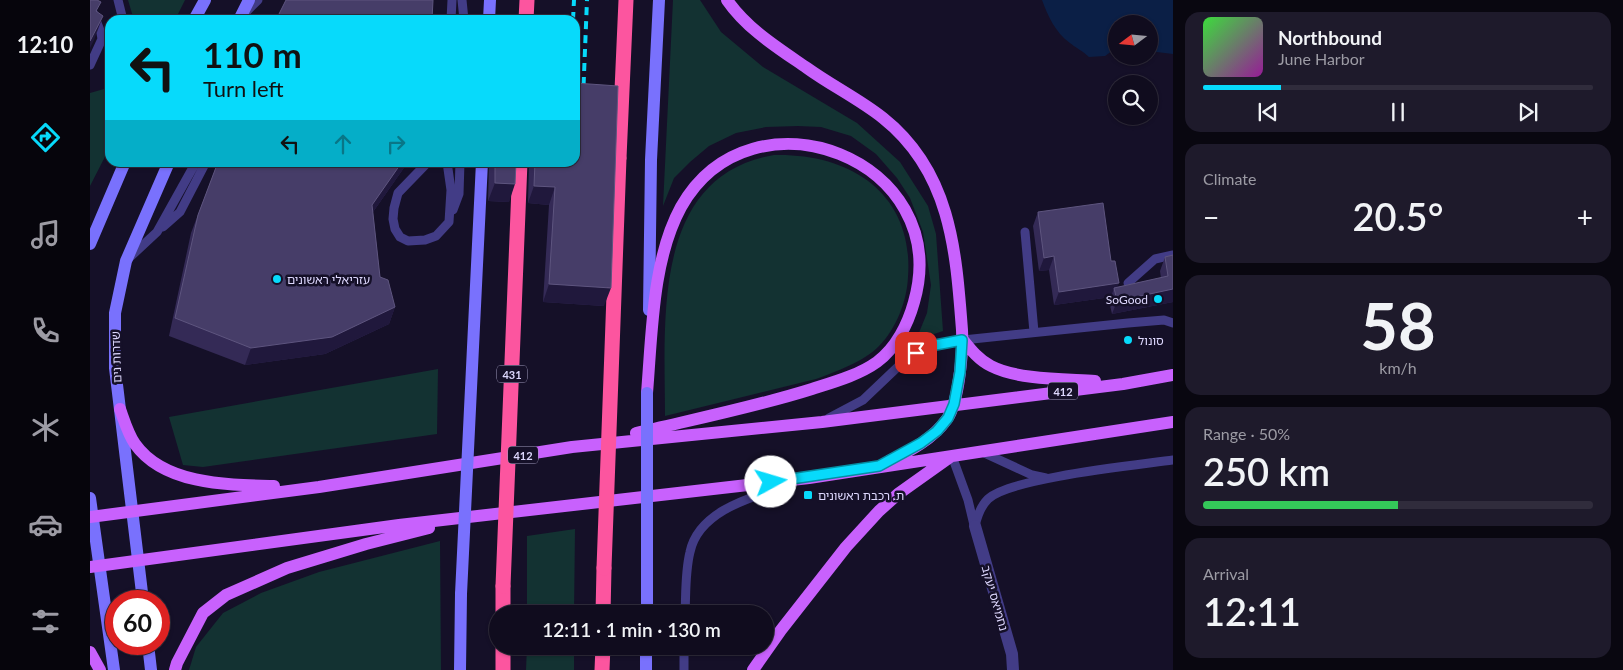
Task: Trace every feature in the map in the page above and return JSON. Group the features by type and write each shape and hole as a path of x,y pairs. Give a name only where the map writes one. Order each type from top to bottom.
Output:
{"highway":[{"path":"526,0 526,15"},
{"path":"603,605 626,0"},
{"name":"431","path":"503,605 520,167"},
{"path":"502,670 503,655"},
{"path":"602,670 603,655"}],"main road":[{"path":"196,15 204,0"},
{"path":"242,15 249,0"},
{"path":"489,15 490,0"},
{"path":"647,605 652,160 659,0"},
{"path":"726,0 762,37 862,103 903,136 921,158 934,181 944,207 952,234 957,266 962,340 960,372 954,404 948,418 937,431 921,443 879,466"},
{"path":"572,447 758,405 840,380 878,362 898,340 911,313 918,289 919,264 916,240 908,214 895,193 877,174 847,156 824,148 796,144 773,145 739,153 711,171 692,191 681,208 665,247 654,309 648,393"},
{"path":"90,244 123,167"},
{"name":"שדרות נים","path":"142,590 115,368 115,313 126,261 167,167"},
{"path":"460,670 482,167"},
{"path":"962,340 983,361 1011,373 1123,384"},
{"name":"412","path":"91,516 319,487 572,447 822,422 1123,384 1173,375"},
{"path":"120,409 134,442 144,455 157,466 176,475 205,481 260,486 319,487"},
{"path":"95,566 399,525 809,478 1173,422"},
{"path":"753,670 781,630 846,547 879,511 898,494 952,456"},
{"path":"90,498 95,566 114,670"},
{"path":"175,670 203,613 226,595 287,568 325,556 480,516"},
{"path":"90,652 100,670"},
{"path":"149,655 151,670"},
{"path":"646,655 646,670"}],"street":[{"path":"196,15 199,0"},
{"name":"נחמיאס יעקב","path":"975,526 1012,654 1013,670"}],"lane":[{"path":"118,0 122,15"},
{"path":"244,15 258,0"},
{"path":"451,15 452,0"},
{"path":"462,0 464,15"},
{"path":"90,5 102,38 90,65"},
{"path":"157,232 193,167"},
{"path":"126,261 180,212 203,167"},
{"path":"423,167 398,193 393,219 395,229 400,237 408,241 426,240 436,236 449,222 459,194 460,167"},
{"path":"448,167 451,190 449,222"},
{"path":"1025,232 1034,332"},
{"path":"1128,283 1155,259 1173,255"},
{"path":"822,422 863,400 904,361 930,346 962,340 1034,332 1170,321"},
{"path":"979,451 1032,475 1049,479"},
{"path":"952,456 975,526"},
{"path":"975,526 982,508 988,499 1005,489 1049,479 1173,460"},
{"path":"686,605 690,551 697,535 730,506 809,478"},
{"path":"684,655 684,670"}],"green space":[{"path":"128,0 185,0 178,15 132,15"},
{"path":"673,0 700,0 721,32 763,67 857,123 900,162 928,206 936,234 943,331 916,340 927,313 931,285 923,232 910,198 897,178 876,154 851,136 821,127 798,126 766,127 736,133 709,146 674,178 663,206"},
{"path":"105,87 105,157 90,186 90,93 104,89"},
{"path":"774,155 802,156 828,162 852,171 872,184 889,201 900,223 907,248 908,277 900,314 891,331 879,346 866,357 841,369 816,379 665,416 667,297 673,258 685,222 705,191 734,168"},
{"path":"438,369 437,434 203,467 183,465 169,417"},
{"path":"575,529 574,605 527,605 527,536"},
{"path":"440,541 441,670 189,670 196,647 223,613 261,593 319,572"},
{"path":"527,655 574,655 574,670 526,670"}],"water":[{"path":"1042,0 1173,0 1173,54 1158,52 1158,15 1108,15 1108,54 1105,56 1089,57 1060,34"}],"building":[{"path":"90,0 101,2 96,11 103,16 90,41"},
{"path":"286,0 433,0 432,15 278,15"},
{"path":"580,83 618,86 611,288 549,284 555,187 534,186 535,167 580,167"},
{"name":"עזריאלי ראשונים","path":"216,167 399,167 372,205 380,277 388,280 395,307 332,337 251,348 175,318 198,215"},
{"path":"495,167 516,167 515,184 495,183"},
{"path":"1103,203 1111,261 1115,261 1119,283 1059,292 1054,256 1044,258 1038,212"},
{"path":"1173,255 1173,289 1117,301 1114,288 1168,276 1165,257"}],"railway":[{"path":"573,15 574,0"},
{"path":"583,99 587,0"}],"place":[{"name":"עזריאלי ראשונים","path":"277,279"},
{"name":"SoGood","path":"1158,299"},
{"name":"סונול","path":"1128,340"},
{"name":"ת. רכבת ראשונים","path":"808,495"}],"route":[{"path":"771,482 809,478 879,466 921,443 937,431 948,418 954,404 960,372 962,340 930,346 916,353"}]}
